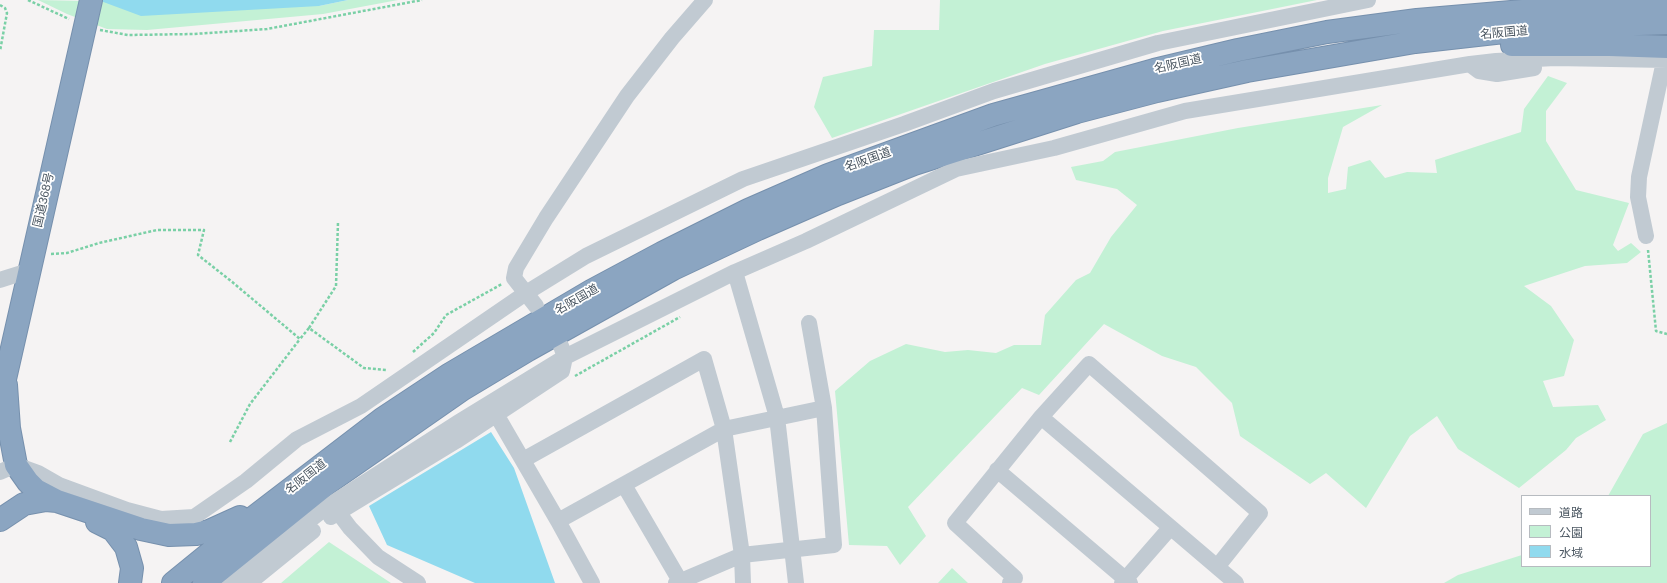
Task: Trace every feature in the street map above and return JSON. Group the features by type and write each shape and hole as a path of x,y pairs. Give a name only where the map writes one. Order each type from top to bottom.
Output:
{"highway":[{"path":"1327,32 1472,0"},
{"name":"名阪国道","path":"172,583 382,419 450,374 522,331 662,253 748,210 843,169 993,116 1076,90 1169,66 1327,32 1502,11 1667,3"},
{"name":"国道368号","path":"0,401 30,261 88,14"},
{"name":"名阪国道","path":"204,583 328,483 463,389 590,314 674,269 772,222 914,164 1077,112 1157,91 1247,71 1415,42 1504,32 1584,26 1667,24"},
{"path":"1157,91 1230,81 1405,52 1518,45 1610,45 1666,60"},
{"path":"5,376 9,428 8,468 21,474 32,486 57,500 156,533 189,535 221,527 252,510 357,430 412,393 462,361 522,331"},
{"path":"0,520 24,504 46,500 57,500"},
{"path":"0,529 15,515 24,511 45,507 65,510 105,525 113,530 126,547 132,568 130,583"}],"street":[{"path":"531,300 514,278 516,268 546,218 627,96 672,38 705,0"},
{"path":"8,468 38,473 58,485 127,510 160,519 194,517 246,481 297,439 361,406 531,300 586,256 743,179 814,153 904,124 994,91 1158,43 1368,0"},
{"path":"229,583 328,506 459,422 563,352 735,272 806,241 956,169 1054,148 1185,111 1496,61 1555,58 1666,60 1639,177 1638,197 1646,236"},
{"path":"0,280 30,261"},
{"path":"735,272 777,417 796,583"},
{"path":"624,485 678,582 742,555 834,545 824,408 809,323"},
{"path":"249,583 338,512 456,441 562,371 563,352"},
{"path":"523,460 704,359 724,429 742,555 743,583"},
{"path":"1015,581 955,523 1041,417 1088,364 1260,513 1216,567"},
{"path":"558,521 724,429 824,408"},
{"path":"1041,417 1236,583"},
{"path":"500,421 592,583"},
{"path":"998,470 1126,582 1170,528"},
{"path":"338,512 350,528 378,557 418,583"}],"path":[{"path":"28,0 88,14 128,35 194,34 267,29 422,0"},
{"path":"0,5 5,8 7,13 0,51"},
{"path":"230,442 250,404 309,328 336,286 338,222"},
{"path":"30,261 50,254 67,253 99,243 156,230 204,230 198,255 300,339"},
{"path":"1646,236 1656,331 1667,334"},
{"path":"408,356 434,333 446,315 514,278"},
{"path":"309,328 364,368 384,371 391,368"}],"green space":[{"path":"38,0 319,6 348,0 398,0 323,14 147,30 107,29 67,14"},
{"path":"940,0 1317,0 1163,31 1045,64 832,138 814,107 823,77 872,66 874,30 939,30"},
{"path":"1548,76 1567,83 1546,111 1546,141 1576,190 1629,203 1613,245 1618,251 1631,243 1641,252 1627,263 1585,266 1524,286 1551,306 1574,340 1564,376 1543,381 1553,407 1598,405 1606,420 1576,438 1566,450 1519,488 1458,449 1437,416 1410,436 1366,508 1326,473 1310,484 1240,436 1232,403 1196,367 1162,356 1104,324 1039,395 1022,388 908,507 926,536 900,565 887,546 849,545 835,391 870,361 906,344 945,352 968,350 996,353 1014,345 1041,345 1045,315 1076,280 1090,273 1111,237 1137,205 1117,189 1076,180 1071,167 1103,161 1115,152 1238,128 1382,105 1343,127 1328,178 1328,193 1346,189 1348,167 1370,160 1385,178 1407,172 1437,173 1435,160 1521,132 1524,109"},
{"path":"1667,423 1667,583 1444,583 1458,575 1521,555 1521,567 1651,567 1651,495 1609,495 1643,434"},
{"path":"329,542 391,583 281,583"},
{"path":"952,568 968,583 938,583"}],"water":[{"path":"98,0 348,0 319,6 141,16"},
{"path":"491,432 514,468 555,583 475,583 387,545 369,506"}]}
